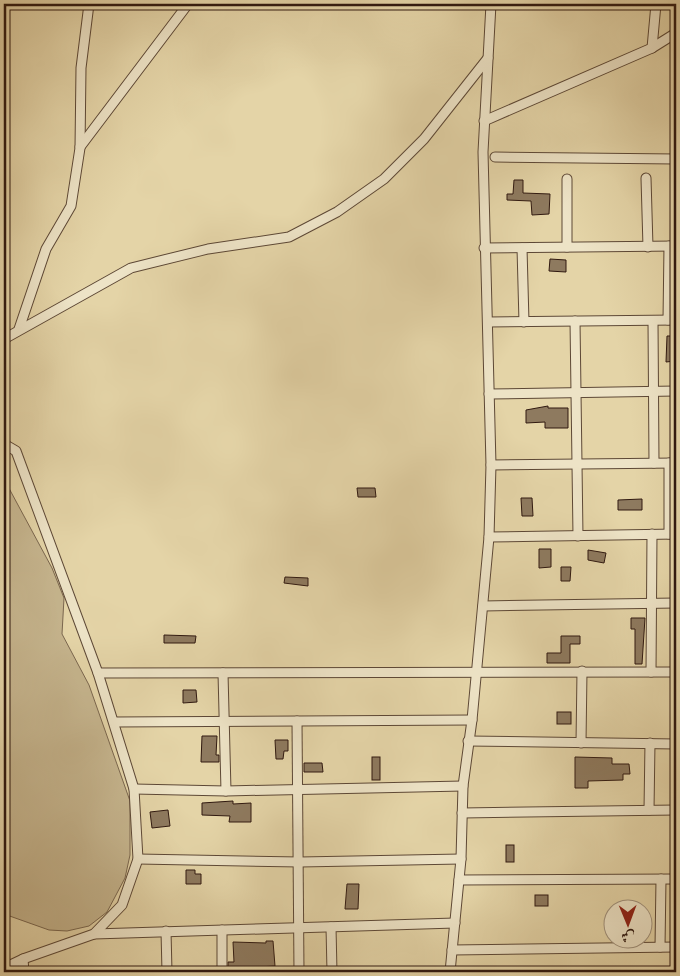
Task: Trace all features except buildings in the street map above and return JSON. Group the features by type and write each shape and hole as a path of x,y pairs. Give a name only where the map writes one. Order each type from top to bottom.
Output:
{"street":[{"path":"19,329 46,249 71,206 80,148 81,68 90,4"},
{"path":"80,148 188,4"},
{"path":"450,972 461,859 463,786 472,720 489,537 491,465 488,322 484,248 484,121 491,4"},
{"path":"652,48 656,4"},
{"path":"484,121 652,48 676,33"},
{"path":"4,339 131,268 208,250 289,237 337,212 384,180 424,139 488,58"},
{"path":"495,157 676,158"},
{"path":"646,178 648,247"},
{"path":"567,179 567,247"},
{"path":"484,248 672,246 672,320 488,322"},
{"path":"522,248 524,322"},
{"path":"653,321 654,463"},
{"path":"575,322 578,536"},
{"path":"489,394 676,391"},
{"path":"4,444 16,451 98,673 134,789 138,859 122,905 94,934"},
{"path":"489,537 673,534 673,463 491,465"},
{"path":"651,672 652,534"},
{"path":"483,606 676,603"},
{"path":"581,743 582,672"},
{"path":"98,673 676,672"},
{"path":"223,673 226,791"},
{"path":"114,722 225,723 472,720"},
{"path":"297,721 300,862 299,972"},
{"path":"468,741 676,744"},
{"path":"649,810 650,743"},
{"path":"134,789 226,791 463,786"},
{"path":"462,813 676,810"},
{"path":"138,859 300,862 461,859"},
{"path":"660,879 660,947"},
{"path":"459,880 676,879"},
{"path":"4,968 94,934 455,923"},
{"path":"331,927 332,972"},
{"path":"222,930 222,972"},
{"path":"166,931 167,972"},
{"path":"452,950 676,947"},
{"path":"24,959 24,972"}],"shaded area":[{"path":"4,479 52,568 64,598 62,634 89,685 130,801 130,855 125,878 107,912 89,926 67,931 49,930 4,914"}]}
